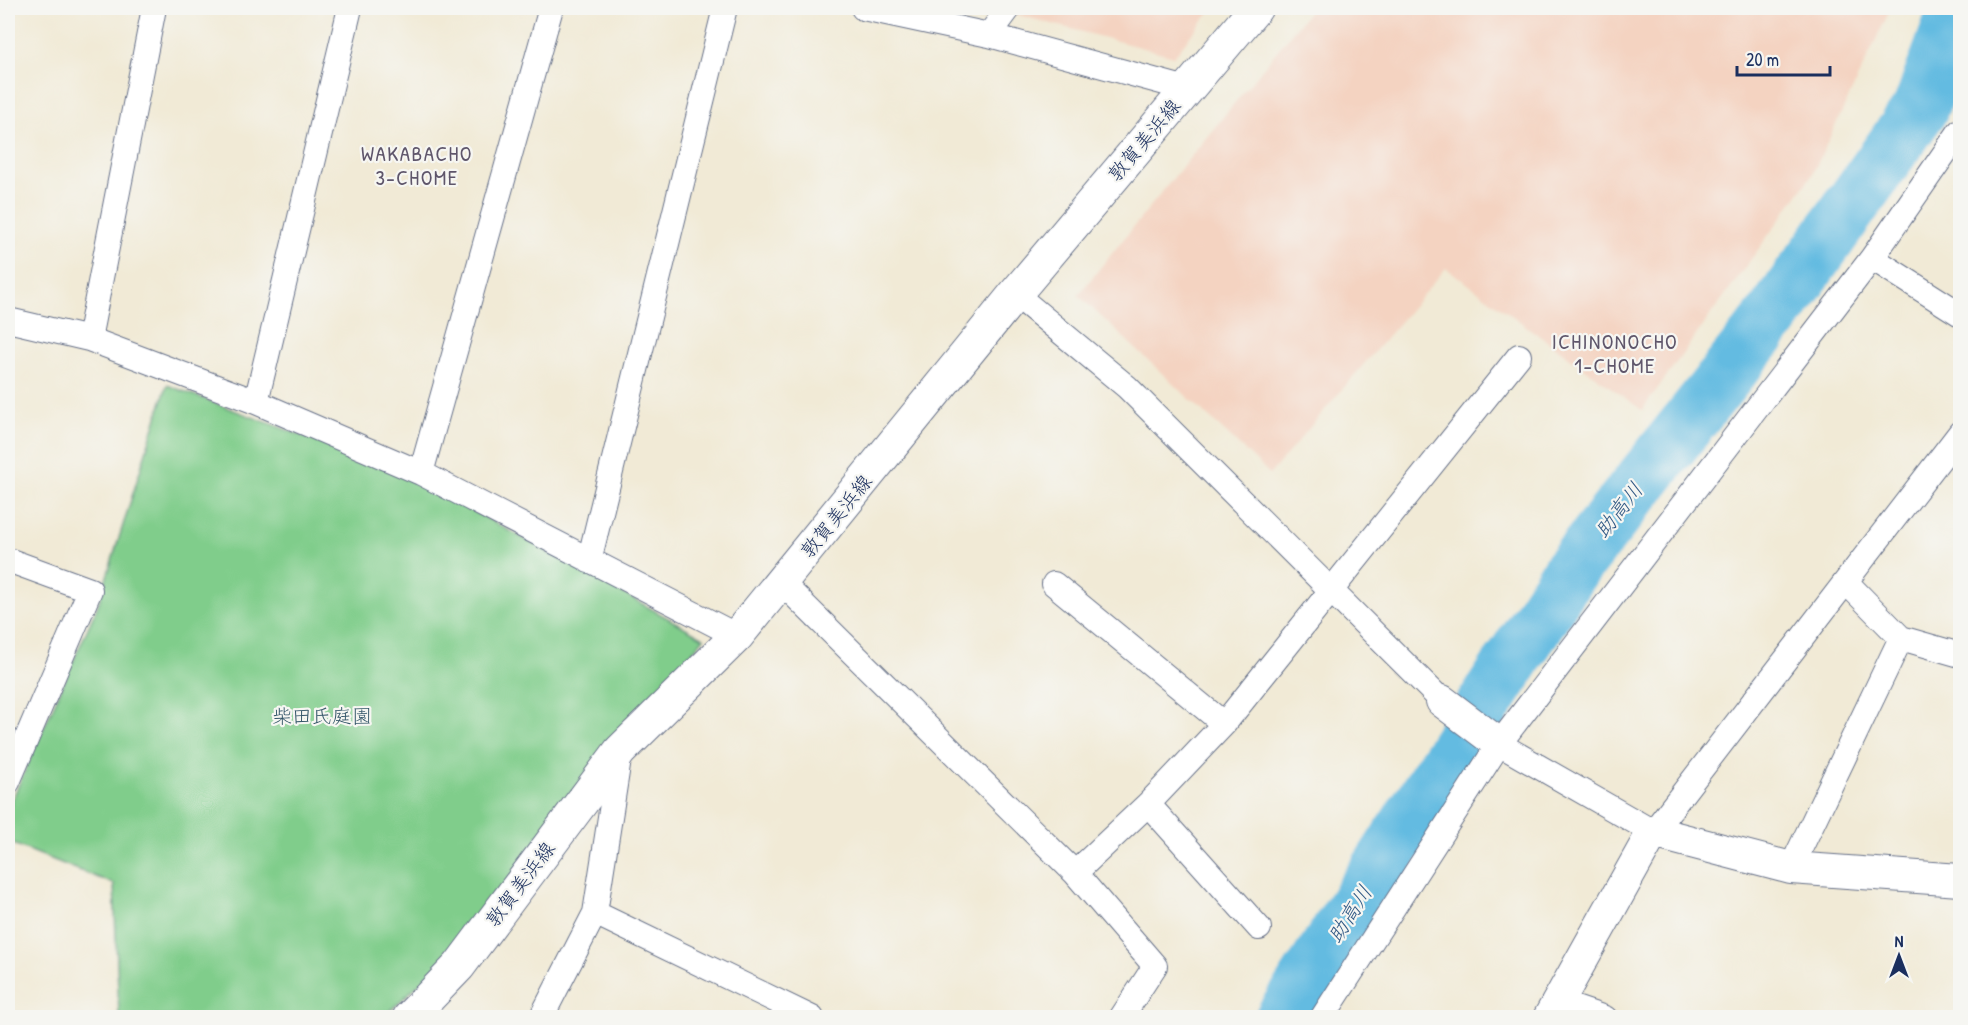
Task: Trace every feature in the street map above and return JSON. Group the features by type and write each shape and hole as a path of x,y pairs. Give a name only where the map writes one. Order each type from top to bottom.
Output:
{"main road":[{"name":"敦賀美浜線","path":"409,1017 459,966 620,751 737,636 1015,294 1256,8"}],"street":[{"path":"88,339 154,8"},
{"path":"256,402 350,8"},
{"path":"421,473 551,8"},
{"path":"589,561 725,8"},
{"path":"863,8 989,35 1187,89"},
{"path":"989,35 1009,8"},
{"path":"1322,1017 1499,744 1872,258 1960,131"},
{"path":"1872,258 1960,314"},
{"path":"1015,294 1126,387 1442,701 1499,744 1653,832 1791,868 1960,880"},
{"path":"8,320 88,339 256,402 421,473 737,636"},
{"path":"1075,873 1148,804 1224,724 1520,356"},
{"path":"1605,1017 1554,1010 1653,832 1960,433"},
{"path":"8,560 90,590 8,782"},
{"path":"1846,582 1900,638 1960,655"},
{"path":"782,583 1075,873 1155,966 1121,1017"},
{"path":"1053,584 1224,724"},
{"path":"1791,868 1900,638"},
{"path":"541,1017 595,913 620,751"},
{"path":"1148,804 1259,928"},
{"path":"595,913 812,1017"}],"shaded area":[{"path":"1019,8 1213,8 1174,56 1014,14"},
{"path":"1312,8 1891,8 1812,175 1642,410 1446,268 1270,474 1078,295"}],"green space":[{"name":"柴田氏庭園","path":"167,385 394,470 445,495 704,638 618,743 453,953 383,1017 119,1017 114,884 8,842 8,809 98,605"}],"waterway":[{"name":"助高川","path":"1283,1018 1570,571 1770,320 1920,109 1957,8"}],"district":[{"name":"WAKABACHO 3-CHOME","path":"417,166"},
{"name":"ICHINONOCHO 1-CHOME","path":"1615,354"}]}
